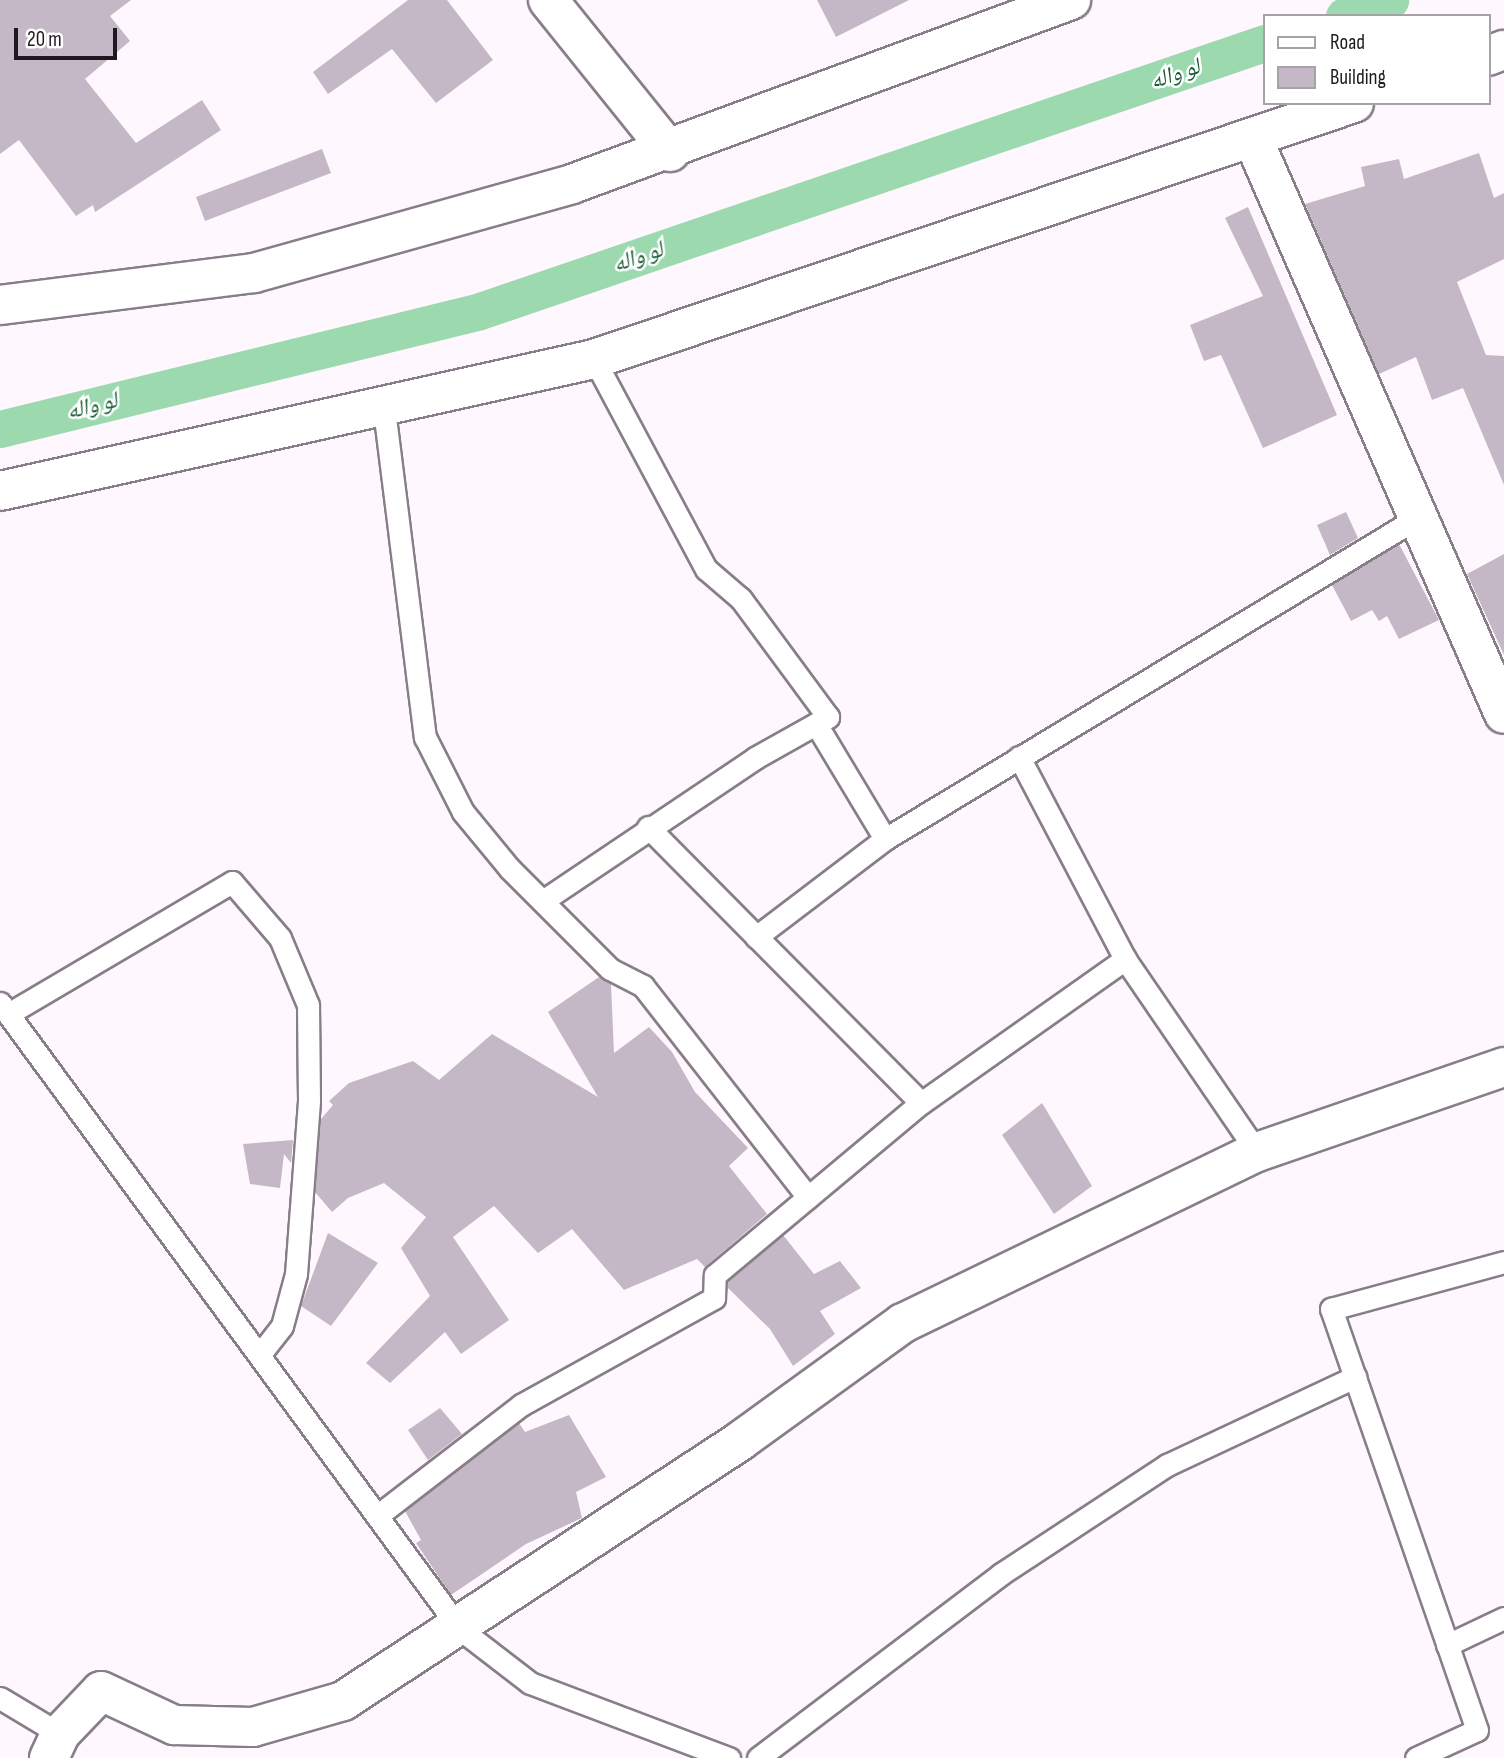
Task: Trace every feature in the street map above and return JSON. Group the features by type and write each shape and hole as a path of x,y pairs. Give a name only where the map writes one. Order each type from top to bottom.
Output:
{"street":[{"path":"548,0 670,152"},
{"path":"0,305 254,273 670,152 1029,7 1071,0"},
{"path":"0,491 384,409 594,359 1348,105"},
{"path":"1253,139 1504,714"},
{"path":"55,1746 101,1691 174,1725 253,1727 343,1701 392,1667 445,1637 903,1323 1258,1152 1504,1067"}],"lane":[{"path":"544,901 648,827 828,717 741,599 706,569 594,359"},
{"path":"384,409 425,737 463,812 610,969 643,986 808,1197"},
{"path":"756,937 885,839 1417,518"},
{"path":"816,724 885,839"},
{"path":"1019,757 1125,959 1258,1152"},
{"path":"648,827 921,1103"},
{"path":"259,1355 282,1326 296,1274 309,1101 308,1005 280,938 232,882 4,1008 377,1516 445,1637 530,1683 729,1758"},
{"path":"377,1516 520,1405 714,1298 715,1275 921,1103 1125,959"},
{"path":"1416,1758 1477,1730 1331,1309 1504,1262"},
{"path":"758,1758 1001,1574 1167,1465 1354,1377"},
{"path":"1447,1645 1504,1618"},
{"path":"0,1698 55,1746"}],"building":[{"path":"0,0 131,0 110,16 130,41 85,79 136,143 202,100 221,130 95,212 93,205 76,216 19,140 0,154"},
{"path":"408,0 447,0 493,60 436,103 392,49 328,94 313,72"},
{"path":"817,0 909,0 836,37"},
{"path":"322,149 331,173 205,221 196,197"},
{"path":"1479,153 1494,198 1504,193 1504,259 1457,282 1486,355 1504,356 1504,485 1463,388 1432,400 1416,357 1379,374 1305,204 1365,186 1361,167 1399,159 1404,179"},
{"path":"1248,207 1337,415 1263,448 1221,355 1204,361 1190,325 1263,296 1225,218"},
{"path":"1346,512 1358,538 1330,555 1317,525"},
{"path":"1399,544 1439,620 1399,639 1387,616 1379,621 1372,610 1351,621 1332,585"},
{"path":"1504,554 1504,655 1467,574"},
{"path":"599,977 611,984 614,1053 649,1027 672,1052 695,1092 748,1148 729,1166 767,1214 705,1267 697,1259 624,1290 572,1229 538,1253 494,1206 453,1237 509,1320 461,1354 445,1332 390,1383 366,1363 430,1296 401,1248 426,1217 384,1183 348,1198 332,1212 315,1192 321,1119 333,1105 329,1101 349,1083 413,1061 439,1080 492,1034 598,1097 548,1012"},
{"path":"1042,1103 1092,1186 1054,1214 1002,1135"},
{"path":"293,1140 291,1163 284,1154 280,1188 250,1184 243,1144"},
{"path":"328,1233 378,1263 331,1326 301,1306"},
{"path":"783,1235 814,1274 840,1261 861,1288 820,1311 835,1334 793,1366 770,1329 728,1288 728,1281"},
{"path":"440,1408 462,1434 428,1460 408,1430"},
{"path":"569,1415 606,1477 576,1492 582,1518 526,1544 451,1595 416,1543 421,1540 405,1511 519,1423 525,1432"}],"waterway":[{"name":"لو واله","path":"1350,14 1390,0"},
{"name":"لو واله","path":"0,429 480,311 1262,44"}]}
